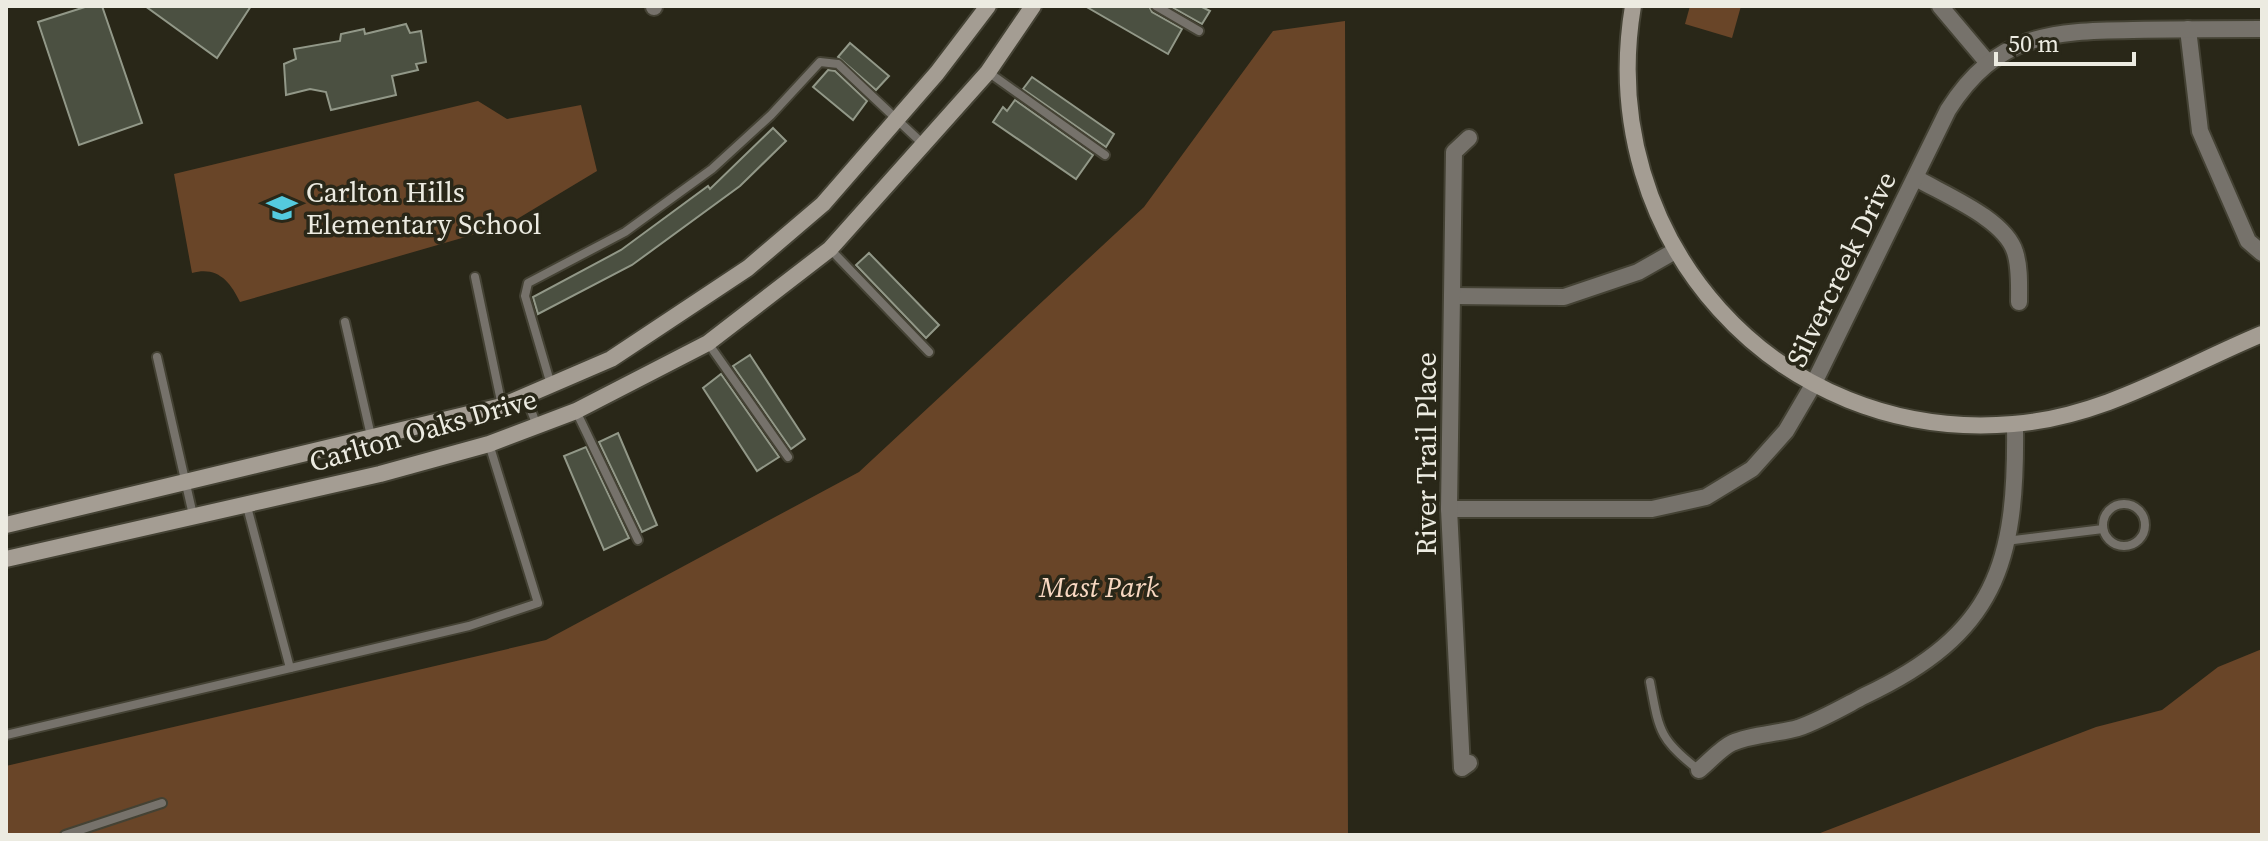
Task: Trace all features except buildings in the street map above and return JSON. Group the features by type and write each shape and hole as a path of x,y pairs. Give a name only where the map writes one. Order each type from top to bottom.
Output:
{"main road":[{"name":"Carlton Oaks Drive","path":"6,525 502,406 611,359 748,268 823,204 897,119 988,6"},
{"name":"Carlton Oaks Drive","path":"6,559 380,474 489,444 576,411 708,343 830,249 988,72 1033,6"},
{"path":"1631,7 1628,72 1634,140 1651,197 1675,251 1725,317 1766,354 1813,385 1901,417 1963,426 2015,424 2071,415 2124,398 2262,334"}],"street":[{"path":"1940,6 1988,63"},
{"path":"2188,29 2200,131 2248,241 2262,253"},
{"name":"Silvercreek Drive","path":"1449,509 1652,509 1689,503 1723,489 1758,463 1786,431 1813,385 1953,102 1988,63 2016,45 2048,34 2262,29"},
{"name":"River Trail Place","path":"1469,138 1454,152 1449,509 1462,768 1469,763"},
{"path":"1916,178 1991,221 2008,237 2018,263 2019,302"},
{"path":"1453,296 1564,297 1638,272 1675,251"},
{"path":"1699,770 1731,743 1799,727 1900,679 1935,657 1977,612 1995,578 2006,541 2016,481 2015,424"}],"lane":[{"path":"1156,6 1199,31"},
{"path":"551,385 525,296 531,280 625,232 712,169 771,115 820,62 838,64 923,144"},
{"path":"988,72 1105,155"},
{"path":"830,249 929,352"},
{"path":"475,277 502,406"},
{"path":"345,322 371,436"},
{"path":"708,343 788,457"},
{"path":"157,357 193,515"},
{"path":"526,397 537,428"},
{"path":"576,411 638,540"},
{"path":"6,735 469,626 538,603 489,444"},
{"path":"246,502 290,668"},
{"path":"2122,504 2135,507 2144,518 2141,538 2129,546 2109,541 2103,529 2105,515 2122,504"},
{"path":"2006,541 2103,529"},
{"path":"1650,682 1656,715 1669,747 1699,770"},
{"path":"65,835 162,803"}],"green space":[{"path":"1690,6 1741,6 1732,38 1685,24"},
{"name":"Mast Park","path":"1345,21 1348,835 6,835 6,766 546,640 859,472 1144,207 1273,31"},
{"path":"478,101 507,119 581,105 597,171 507,225 240,302 222,277 209,272 192,273 174,174"},
{"path":"2262,649 2262,835 1815,835 2096,727 2162,710 2218,667"}],"place":[{"name":"Carlton Hills Elementary School","path":"282,208"}]}
